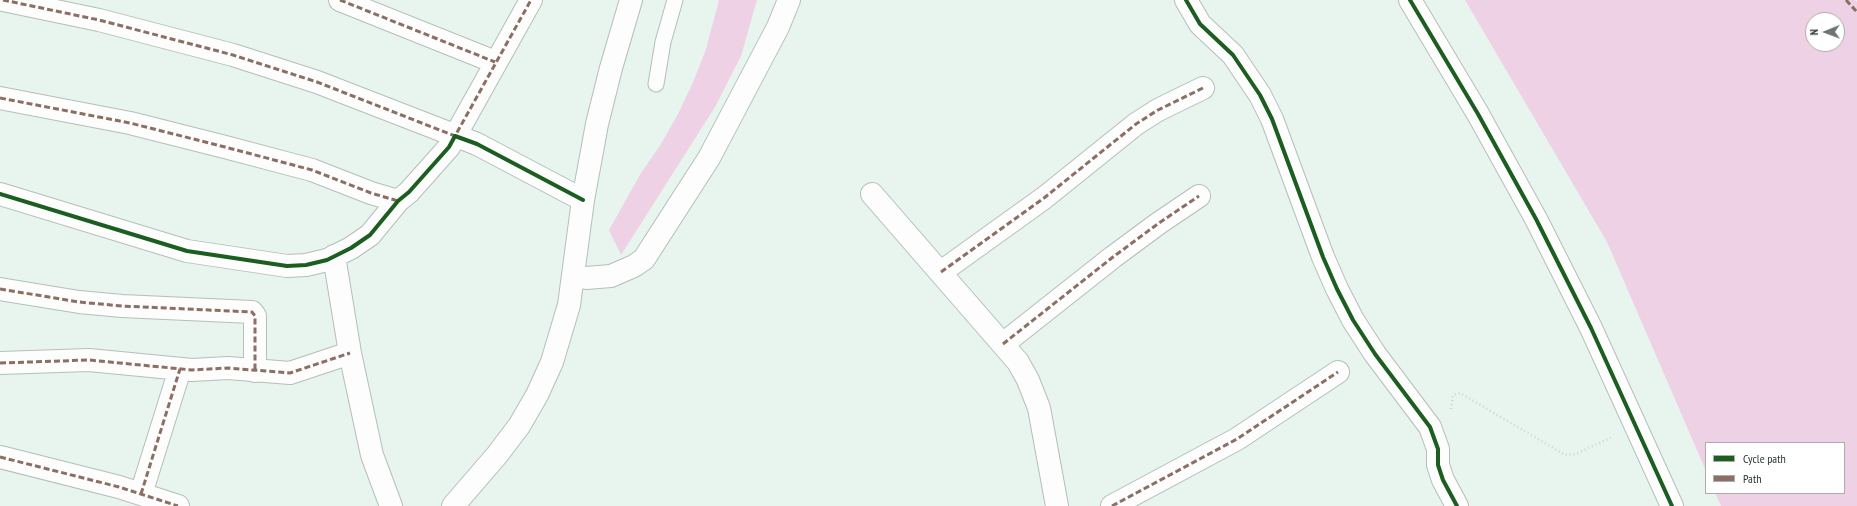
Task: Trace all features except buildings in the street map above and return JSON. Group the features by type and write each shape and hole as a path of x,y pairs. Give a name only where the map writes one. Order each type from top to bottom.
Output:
{"street":[{"path":"3,0 99,20 233,55 317,82 477,144 584,200"},
{"path":"340,0 495,62"},
{"path":"0,194 187,251 287,266 306,265 334,256 351,248 370,235 398,201 409,192 449,147 495,62 531,0"},
{"path":"453,506 510,438 537,395 552,362 562,334 574,276 584,200 597,124 611,68 631,0"},
{"path":"574,276 586,278 611,276 634,266 644,259 709,158 778,27 788,0"},
{"path":"1186,0 1200,24 1232,55 1260,95 1272,119 1323,257 1337,289 1353,320 1374,354 1430,427 1438,449 1438,465 1443,480 1457,506"},
{"path":"1410,0 1478,114 1536,219 1591,328 1672,506"},
{"path":"940,272 1044,198 1136,124 1158,110 1203,88"},
{"path":"0,98 130,123 225,147 312,170 371,193 398,201"},
{"path":"872,194 1018,362 1028,380 1039,408 1056,506"},
{"path":"1003,344 1147,232 1199,196"},
{"path":"334,256 350,353 372,455 391,506"},
{"path":"0,289 79,302 122,306 252,312 255,316 255,371"},
{"path":"0,363 89,360 192,370 228,368 290,373 350,353"},
{"path":"141,494 180,369"},
{"path":"1112,506 1237,439 1338,372"},
{"path":"0,457 141,494 178,506"}],"lane":[{"path":"656,84 663,42 675,0"}],"path":[{"path":"1460,393 1565,455 1576,454 1636,426"}],"shaded area":[{"path":"719,0 757,0 741,56 715,107 621,255 609,230 641,173 661,144 679,112 706,49"},
{"path":"1465,0 1855,0 1857,2 1857,506 1721,506 1715,494 1845,494 1845,442 1705,442 1705,469 1607,242"}],"marked path":[{"path":"3,0 99,20 233,55 317,82 455,136 531,0"},
{"path":"340,0 495,62"},
{"path":"1846,0 1857,12"},
{"path":"941,272 1044,198 1136,124 1158,110 1203,88"},
{"path":"0,98 130,123 225,147 312,170 371,193 398,201"},
{"path":"1003,344 1113,257 1199,196"},
{"path":"0,289 79,302 122,306 252,312 255,316 255,371"},
{"path":"0,363 89,360 192,370 228,368 290,373 350,353"},
{"path":"141,494 180,369"},
{"path":"1112,506 1237,439 1338,372"},
{"path":"0,457 119,487 178,506"}],"cycle path":[{"path":"1186,0 1200,24 1233,55 1260,95 1272,119 1323,257 1337,289 1353,320 1375,354 1430,427 1438,449 1438,465 1443,480 1457,506"},
{"path":"1410,0 1478,114 1536,219 1591,328 1672,506"},
{"path":"0,194 187,251 287,266 306,265 327,260 351,248 370,235 398,201 409,192 449,147 455,136 477,144 583,200"}]}
